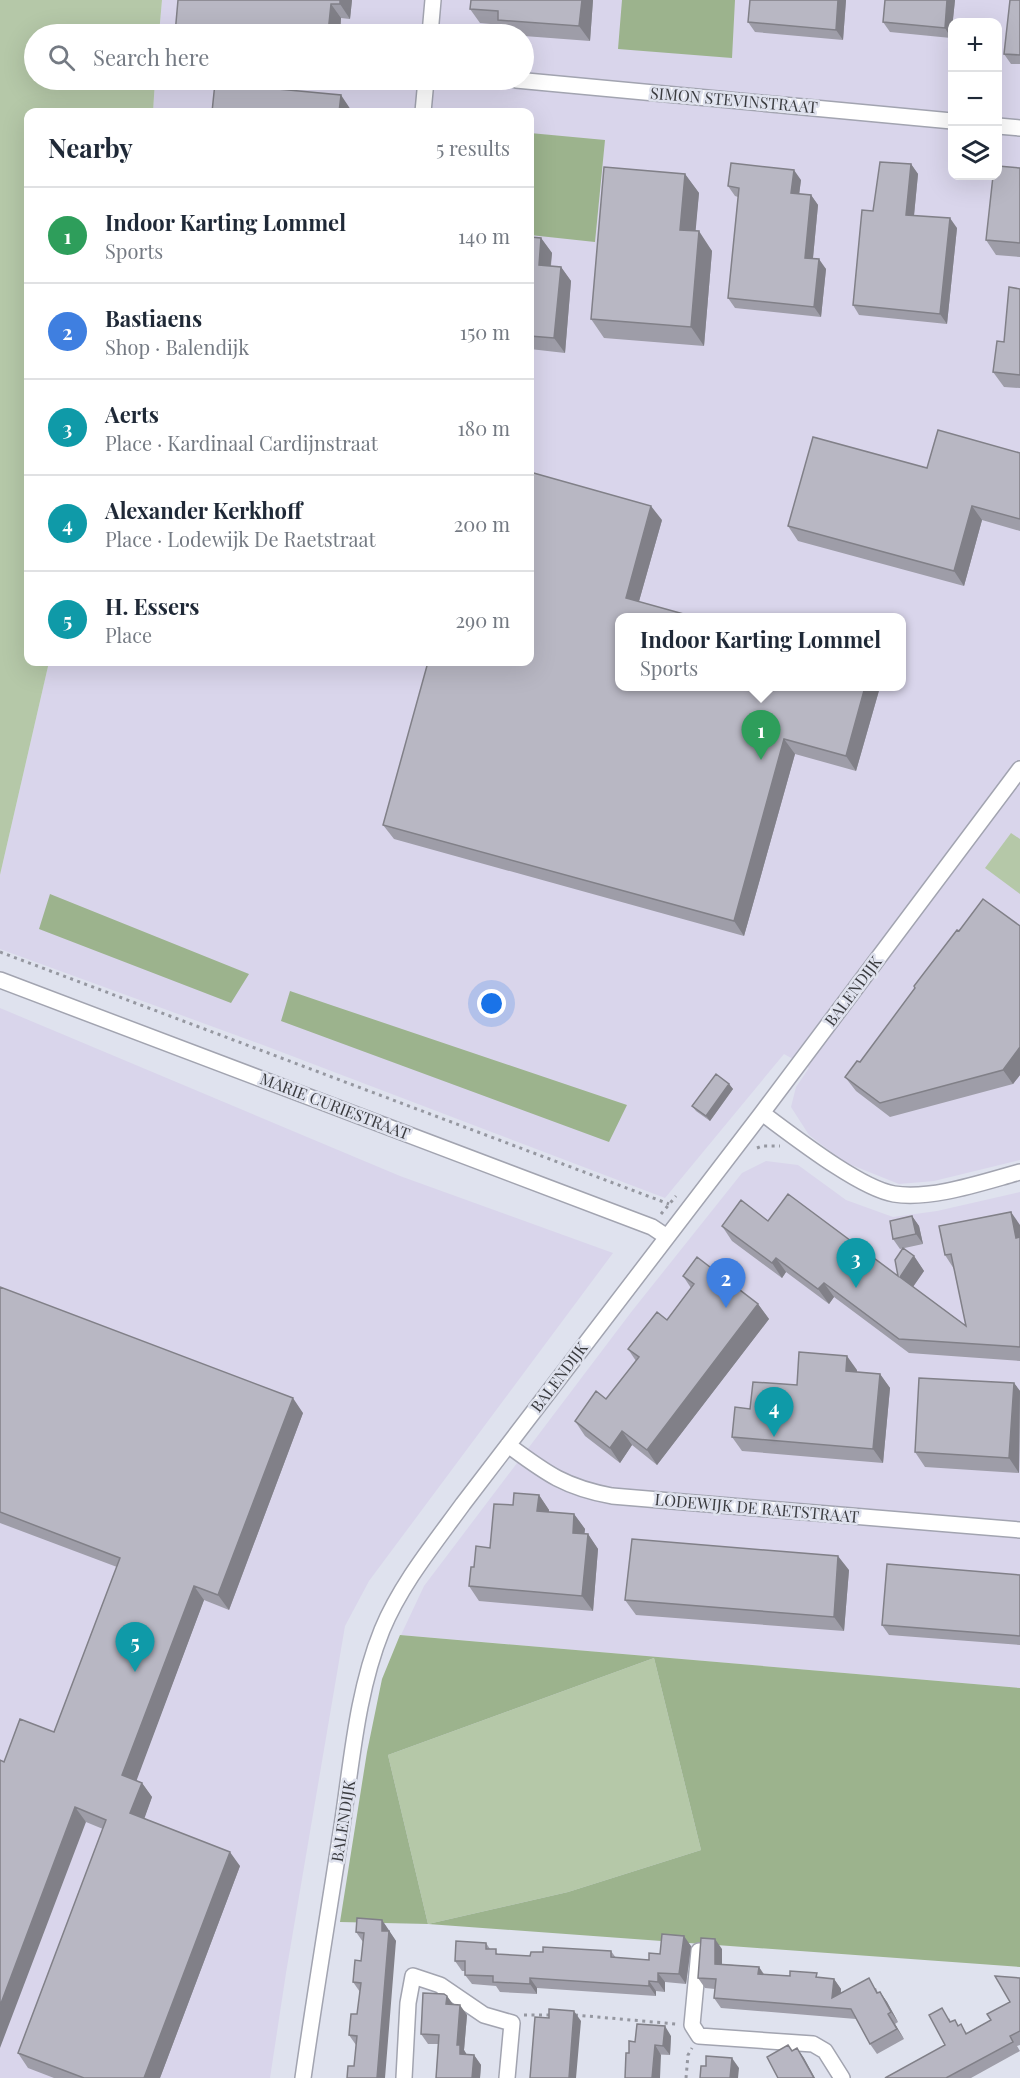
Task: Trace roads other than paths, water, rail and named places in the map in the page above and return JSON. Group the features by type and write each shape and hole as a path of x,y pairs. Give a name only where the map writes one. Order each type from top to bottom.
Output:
{"street":[{"path":"431,24 433,0"},
{"name":"SIMON STEVINSTRAAT","path":"534,82 948,121"},
{"path":"423,108 425,90"},
{"path":"1002,126 1020,128"},
{"name":"BALENDIJK","path":"303,2078 358,1720 373,1655 383,1628 416,1568 762,1113 1020,768"},
{"name":"MARIE CURIESTRAAT","path":"0,980 641,1223 667,1237"},
{"path":"762,1113 854,1176 871,1186 893,1194 940,1192 1020,1172"},
{"name":"LODEWIJK DE RAETSTRAAT","path":"508,1445 565,1484 587,1492 1020,1530"},
{"path":"699,1951 696,2031 813,2044 825,2051 842,2078"},
{"path":"404,2078 408,2003 412,1976 440,1986 484,2015 512,2024 507,2078"}],"place":[{"name":"Indoor Karting Lommel","path":"761,760"},
{"name":"Aerts","path":"856,1288"},
{"name":"Bastiaens","path":"726,1308"},
{"name":"Alexander Kerkhoff","path":"774,1437"},
{"name":"H. Essers","path":"135,1672"}]}
